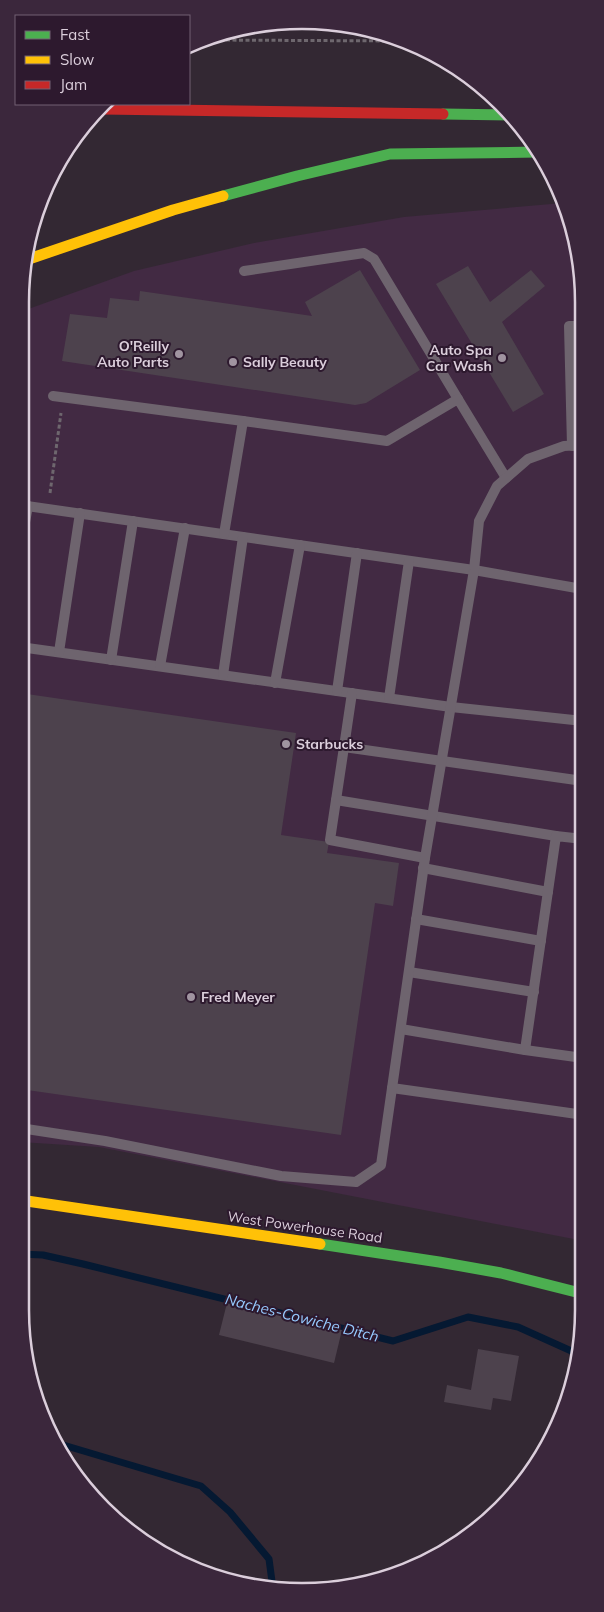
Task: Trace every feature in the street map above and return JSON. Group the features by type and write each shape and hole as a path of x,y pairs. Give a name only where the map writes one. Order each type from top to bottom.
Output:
{"main road":[{"path":"109,109 500,115"},
{"path":"32,258 172,210 297,176 390,154 530,152"},
{"name":"West Powerhouse Road","path":"29,1201 439,1262 501,1273 575,1292"}],"lane":[{"path":"244,271 364,253 374,259 506,478"},
{"path":"575,326 569,326 575,379"},
{"path":"58,397 388,441 458,399"},
{"path":"224,534 242,422"},
{"path":"29,1129 106,1142 281,1176 356,1182 381,1165 424,863 474,570 479,521 497,486 528,459 564,446 575,446"},
{"path":"29,506 474,570 575,588"},
{"path":"58,652 80,513"},
{"path":"111,660 134,521"},
{"path":"160,666 185,528"},
{"path":"223,675 243,537"},
{"path":"276,682 300,545"},
{"path":"337,691 357,553"},
{"path":"389,698 409,561"},
{"path":"29,648 451,707 575,720"},
{"path":"352,693 330,840 548,892"},
{"path":"344,747 575,780"},
{"path":"336,800 575,838"},
{"path":"525,1050 556,836"},
{"path":"416,919 541,941"},
{"path":"409,972 534,992"},
{"path":"400,1029 575,1057"},
{"path":"392,1088 575,1114"}],"path":[{"path":"224,40 383,41"},
{"path":"48,509 58,397"}],"shaded area":[{"path":"557,204 566,231 573,266 575,284 575,1239 99,1147 29,1143 29,309 134,271 254,243 404,217"}],"building":[{"name":"Auto Spa Car Wash","path":"468,266 490,302 531,270 545,286 502,322 544,394 513,412 436,284"},
{"path":"360,270 420,370 366,403 355,405 62,361 70,314 107,318 110,298 139,301 140,291 312,316 305,302"},
{"name":"Fred Meyer","path":"29,694 296,733 281,835 329,842 327,853 399,863 393,906 375,903 341,1135 29,1090"},
{"path":"227,1303 342,1330 334,1363 219,1335"},
{"path":"478,1349 519,1356 511,1401 493,1398 491,1410 444,1402 447,1385 471,1390"}],"waterway":[{"name":"Naches-Cowiche Ditch","path":"29,1254 43,1255 83,1264 393,1341 468,1317 518,1327 572,1351"},
{"path":"64,1445 201,1486 230,1512 269,1559 272,1582"}],"traffic: fast":[{"path":"443,114 500,115"},
{"path":"223,196 390,154 530,152"},
{"path":"320,1244 501,1273 575,1292"}],"traffic: slow":[{"path":"32,258 173,210 223,196"},
{"path":"29,1201 320,1244"}],"traffic: jam":[{"path":"109,109 443,114"}],"place":[{"name":"O'Reilly Auto Parts","path":"179,354"},
{"name":"Auto Spa Car Wash","path":"502,358"},
{"name":"Sally Beauty","path":"233,362"},
{"name":"Starbucks","path":"286,744"},
{"name":"Fred Meyer","path":"191,997"}]}
